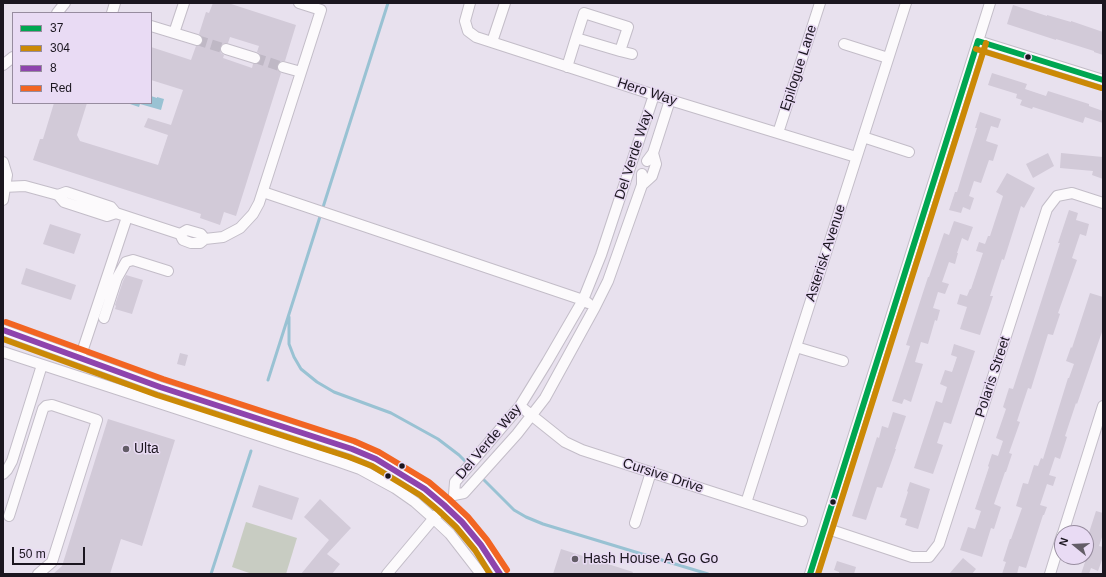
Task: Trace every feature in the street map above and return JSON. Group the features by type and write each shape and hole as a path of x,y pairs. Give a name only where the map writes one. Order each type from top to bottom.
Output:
{"street":[{"path":"58,12 65,3"},
{"path":"174,33 183,3"},
{"path":"4,187 25,186 58,195 66,192 111,207 116,213 180,234 183,240 191,243 200,243 205,239 223,237 240,228 253,214 259,203 321,10 299,3"},
{"name":"Hero Way","path":"470,3 465,21 468,31 476,37 670,100 856,157"},
{"path":"492,42 505,3"},
{"name":"Epilogue Lane","path":"778,133 820,3"},
{"name":"Asterisk Avenue","path":"746,503 906,3"},
{"path":"810,574 990,3"},
{"path":"567,67 584,14 628,27 620,51"},
{"path":"152,26 198,40"},
{"path":"576,38 632,54"},
{"path":"978,41 1103,80"},
{"path":"844,44 888,58"},
{"path":"226,49 255,58"},
{"path":"3,65 12,58"},
{"path":"283,67 301,72"},
{"name":"Del Verde Way","path":"642,174 642,185 608,281 545,398 517,434 464,493 454,495 455,482 520,406 582,300 601,255 654,94"},
{"name":"Del Verde Way","path":"647,161 653,153 670,100"},
{"path":"863,137 909,152"},
{"name":"Del Verde Way","path":"642,185 652,176 656,164 653,153"},
{"path":"3,162 7,175 3,200"},
{"path":"626,180 642,185"},
{"path":"263,192 582,300 595,307"},
{"name":"Polaris Street","path":"824,528 912,557 929,557 939,544 1047,209 1058,196 1072,193 1103,203"},
{"path":"80,358 127,217"},
{"path":"104,318 117,278 126,262 133,260 168,271"},
{"path":"3,330 160,387 352,449 376,459 403,474 425,489 444,505 462,522 484,550 500,574"},
{"path":"796,347 843,361"},
{"path":"3,352 337,460 360,469 395,488 434,518 450,534 481,574"},
{"path":"3,474 11,462 42,365"},
{"path":"9,516 43,409 46,406 52,405 97,420 52,562 38,574"},
{"name":"Cursive Drive","path":"520,406 565,442 582,450 802,521"},
{"path":"1065,525 1103,406"},
{"path":"11,462 25,466"},
{"path":"635,523 650,472"},
{"path":"388,574 444,505 454,495"},
{"path":"1050,574 1054,561"}],"shaded area":[{"path":"246,522 297,538 286,574 252,574 232,567"}],"water":[{"path":"152,96 164,99 161,110 140,104 152,104"},
{"path":"130,104 140,104 139,107"}],"building":[{"path":"213,3 228,3 296,25 285,61 281,61 277,65 277,69 281,73 236,216 224,212 220,225 200,218 201,214 33,160 40,139 43,139 54,104 87,104 77,135 80,141 158,165 168,135 144,127 148,118 171,125 183,90 152,80 152,47 191,60 196,46 201,45 203,42 203,38 199,34 206,12 209,13","holes":["230,37 259,46 257,52 261,56 261,60 257,64 253,64 252,68 223,58 224,55 221,53 220,47 222,44 228,43"]},
{"path":"1013,5 1047,16 1071,21 1103,32 1103,55 1007,24"},
{"path":"992,73 1027,84 1025,89 1046,96 1048,91 1089,104 1089,106 1103,111 1103,123 1085,117 1083,123 1033,107 1032,109 1020,105 1022,100 1016,98 1017,94 988,85"},
{"path":"980,112 1001,119 998,128 991,126 986,141 998,145 993,161 989,160 981,183 974,181 969,196 974,198 970,210 963,207 961,213 949,210 955,192 957,192 977,128 975,128"},
{"path":"1048,153 1054,166 1033,178 1026,164"},
{"path":"1061,153 1103,157 1103,179 1092,175 1093,171 1060,168"},
{"path":"1007,173 1035,188 1024,208 1021,206 1004,260 1002,259 990,296 993,296 980,335 960,329 967,307 957,304 960,294 967,296 971,289 983,253 976,251 979,242 985,244 988,236 990,236 1003,196 996,192"},
{"path":"1069,210 1078,213 1076,220 1089,224 1086,236 1080,234 1072,258 1077,260 1058,313 1060,314 1053,335 1048,334 1031,389 1028,388 1017,421 1020,422 1009,453 1012,454 994,504 1001,507 994,529 991,528 982,557 960,550 968,527 975,529 981,511 975,509 989,467 988,466 992,454 998,456 1003,441 996,438 1006,409 1003,407 1009,388 1013,389 1060,243 1058,243"},
{"path":"954,221 973,227 968,241 962,238 955,264 949,262 942,282 949,284 945,294 938,292 933,308 940,310 937,321 935,320 928,344 921,342 915,362 923,364 911,402 904,399 902,404 892,401 910,346 906,345 928,277 944,233 949,235"},
{"path":"50,224 81,234 74,254 43,244"},
{"path":"26,268 76,285 71,300 21,284"},
{"path":"126,275 143,280 132,314 115,309 115,305"},
{"path":"1090,293 1103,297 1103,329 1065,436 1067,437 1060,459 1055,457 1049,475 1056,477 1053,486 1047,484 1040,505 1047,507 1026,568 1019,566 1017,574 1002,574 1006,562 1003,561 1022,508 1016,506 1023,483 1028,484 1034,465 1038,466 1041,458 1043,459 1068,378 1074,364 1066,361 1071,347 1072,348"},
{"path":"954,344 975,351 951,424 944,422 937,443 943,445 933,474 914,468 936,401 942,403 947,387 940,384 945,370 952,372 957,357 951,355"},
{"path":"180,353 188,355 185,366 177,364"},
{"path":"893,412 906,416 882,488 877,487 866,520 852,516 877,437 879,438 882,426 888,428"},
{"path":"108,419 175,440 142,546 121,539 110,574 53,574 62,566"},
{"path":"910,482 930,489 918,529 905,525 907,519 900,517"},
{"path":"259,485 299,498 292,520 252,507"},
{"path":"320,499 351,528 327,554 340,564 332,574 301,574 329,540 304,517"},
{"path":"1096,511 1103,513 1103,534 1099,546 1103,547 1103,557 1098,571 1091,568 1089,574 1081,574 1084,565 1094,565 1094,525 1091,525"},
{"name":"Hash House A Go Go","path":"561,549 633,572 632,574 553,574"},
{"path":"963,558 976,569 972,574 949,574"},
{"path":"837,561 856,567 854,574 839,574 839,572 834,570"}],"waterway":[{"path":"268,380 388,3"},
{"path":"289,317 289,344 301,369 317,382 334,392 391,413 438,439 466,462"},
{"path":"211,574 251,451"},
{"path":"483,479 514,510 526,517 543,524 708,574"}],"tunnel":[{"path":"197,40 226,49"},
{"path":"255,58 283,67"}],"transit line":[{"name":"37","path":"978,41 1103,80"},
{"name":"37","path":"810,574 978,41"},
{"name":"304","path":"818,574 986,43"},
{"name":"304","path":"976,49 1101,88"},
{"name":"Red","path":"6,322 163,379 354,441 379,452 429,482 449,499 468,517 487,540 507,570"},
{"name":"8","path":"3,330 160,387 352,449 376,459 425,489 444,505 462,522 481,545 500,574"},
{"name":"304","path":"3,339 157,395 349,457 372,466 420,495 439,511 456,527 475,550 490,574"}],"place":[{"name":"Ulta","path":"126,449"},
{"name":"Hash House A Go Go","path":"575,559"}]}
